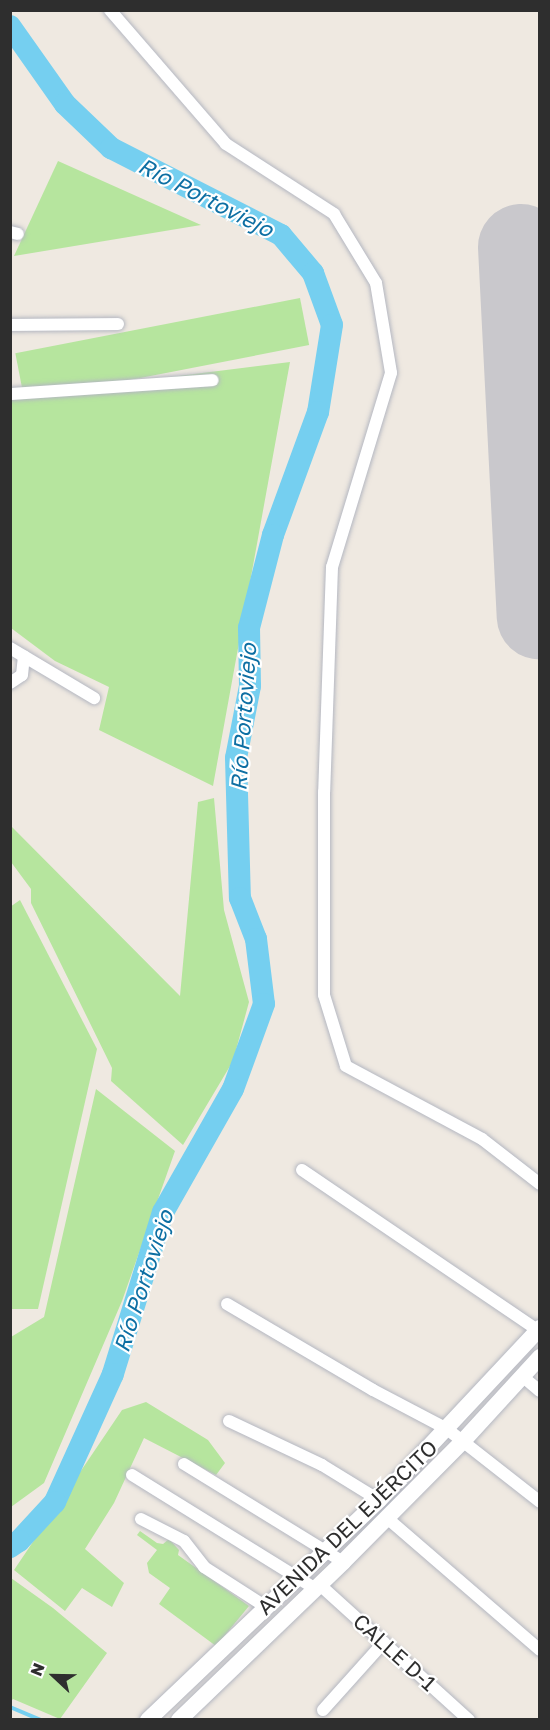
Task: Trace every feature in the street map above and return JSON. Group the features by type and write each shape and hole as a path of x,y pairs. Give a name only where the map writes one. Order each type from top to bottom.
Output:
{"main road":[{"name":"AVENIDA DEL EJÉRCITO","path":"148,1719 379,1500 538,1329"},
{"name":"AVENIDA DEL EJÉRCITO","path":"179,1719 387,1518 464,1440 540,1357"}],"street":[{"path":"110,10 226,144 334,214 376,283 391,373 332,567 324,792 324,995 346,1066 482,1139 540,1184"},
{"path":"10,325 118,324"},
{"path":"10,394 213,380"},
{"path":"10,648 94,698"},
{"path":"10,683 22,675 25,667 24,656"},
{"path":"302,1170 538,1329"},
{"path":"227,1304 373,1390 447,1429 464,1440 540,1502"},
{"path":"522,1376 540,1391"},
{"path":"229,1421 322,1465 379,1500"},
{"path":"184,1464 343,1562"},
{"name":"CALLE D-1","path":"132,1475 297,1578 318,1586 469,1719"},
{"path":"387,1518 540,1650"},
{"path":"141,1519 184,1541 204,1568 266,1607"},
{"path":"323,1710 384,1642"},
{"path":"165,1705 179,1719"}],"green space":[{"path":"58,161 201,225 14,256"},
{"path":"300,298 309,345 24,400 15,353"},
{"path":"290,362 213,786 99,730 109,687 55,661 11,628 11,397"},
{"path":"214,798 224,910 249,1002 233,1061 183,1145 111,1081 112,1068 31,903 31,889 11,862 11,826 180,996 198,802"},
{"path":"20,900 97,1049 38,1309 12,1309 10,1300 10,907"},
{"path":"96,1089 175,1151 122,1301 44,1483 11,1507 11,1337 44,1317"},
{"path":"146,1402 208,1440 225,1463 216,1475 144,1438 114,1503 85,1549 124,1583 112,1607 82,1588 65,1611 14,1570 122,1410"},
{"path":"140,1531 157,1543 163,1544 169,1539 179,1550 178,1555 249,1606 216,1646 159,1604 170,1588 149,1573 147,1563 157,1550 137,1535"},
{"path":"11,1578 53,1608 107,1653 60,1719 13,1699 11,1701"}],"waterway":[{"name":"Río Portoviejo","path":"10,26 65,104 111,148 281,235 313,273 332,325 318,412 273,535 249,628 250,686 236,758 240,898 256,939 264,1004 233,1089 163,1212 113,1374 55,1502 19,1541 10,1547"},
{"path":"10,1707 40,1720"}],"taxiway":[{"path":"526,347 540,346"}],"runway":[{"path":"521,247 540,617"}]}
